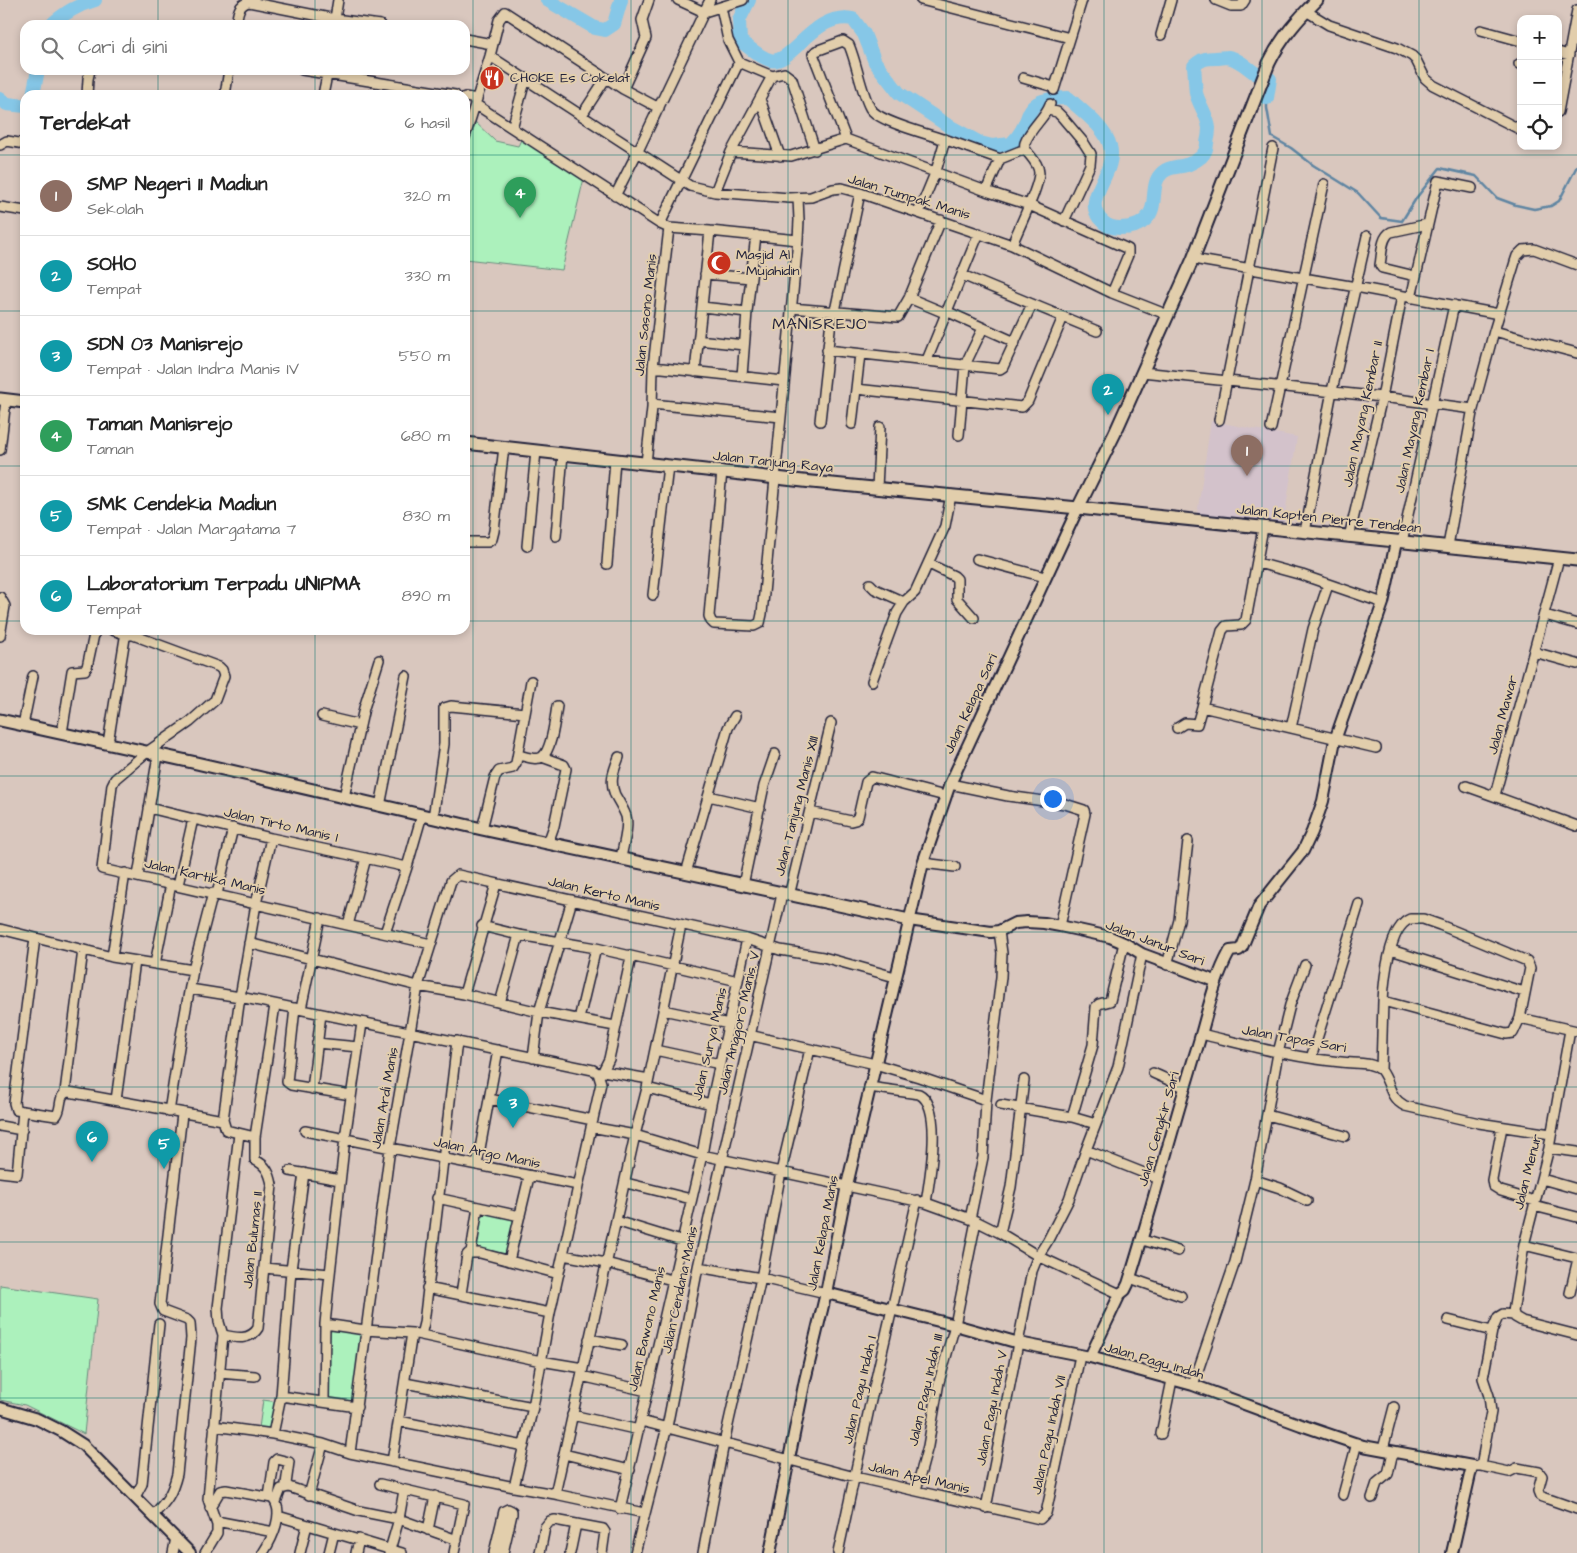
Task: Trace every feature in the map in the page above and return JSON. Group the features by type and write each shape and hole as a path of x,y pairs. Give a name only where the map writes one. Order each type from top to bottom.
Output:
{"main road":[{"path":"1078,508 1193,259 1269,63 1283,38 1296,21 1317,0"},
{"path":"3,399 20,401"},
{"name":"Jalan Tanjung Raya","path":"470,444 1078,508"},
{"name":"Jalan Kapten Pierre Tendean","path":"1078,508 1577,560"},
{"path":"0,720 153,753 482,829 909,920"}],"street":[{"path":"335,20 338,0"},
{"path":"623,89 646,36 641,23 649,0"},
{"path":"678,0 704,12 742,0"},
{"path":"615,196 710,0"},
{"path":"921,0 1070,38"},
{"path":"1023,78 1054,88 1082,0"},
{"path":"1161,35 1171,0"},
{"path":"1216,0 1236,6 1241,6 1245,0"},
{"path":"237,20 240,7 242,4 249,2 326,20"},
{"path":"721,7 728,40 739,62 772,76 784,73 792,79 815,150"},
{"path":"1562,72 1569,54 1577,10"},
{"path":"1306,11 1329,25 1397,48 1412,56 1425,78 1433,85 1517,128"},
{"path":"470,121 499,20 503,13 507,12 623,89 659,108"},
{"path":"1481,30 1517,40"},
{"path":"470,40 492,44"},
{"path":"846,139 813,54 843,40 849,45 868,101 874,112 890,122 1000,159 1025,149"},
{"path":"1562,53 1569,54"},
{"name":"Jalan Tumpak Manis","path":"490,56 682,181 702,190 810,198 833,189 842,188 919,212 1012,245 1112,293 1168,315"},
{"path":"665,226 682,181 739,62"},
{"path":"88,90 89,75"},
{"path":"226,90 228,75"},
{"path":"324,90 326,75"},
{"path":"344,75 427,90"},
{"path":"715,192 730,152 772,76"},
{"path":"512,128 526,78"},
{"path":"582,115 606,78"},
{"path":"470,99 615,196 665,226 798,240"},
{"path":"760,99 780,156"},
{"path":"1012,245 1029,205 1039,171 1034,159 1025,149 1025,143 1029,134 1049,107 1062,117 1084,143 1091,156 1090,165 1064,221"},
{"path":"730,152 791,156 846,139 1029,205 1129,250 1112,293"},
{"path":"919,212 936,172 944,139"},
{"path":"0,145 7,142 20,143"},
{"path":"1219,420 1225,380 1273,148"},
{"path":"986,191 1000,159"},
{"name":"Jalan Mayang Kembar II","path":"1350,537 1406,297 1416,276 1438,180 1472,188"},
{"path":"1271,428 1324,184"},
{"path":"820,421 834,311 860,193"},
{"path":"722,471 708,613 709,619 711,622 718,624 754,626 760,622 762,614 798,240 798,198"},
{"path":"0,207 20,211"},
{"path":"791,308 896,318 909,298 941,220"},
{"path":"1416,276 1382,268 1380,265 1384,239 1388,233 1428,224"},
{"name":"Jalan Sasono Manis","path":"646,463 665,226"},
{"path":"695,372 710,231"},
{"path":"927,360 945,312 979,233"},
{"path":"742,376 756,235"},
{"path":"1305,532 1332,391 1367,236"},
{"path":"1448,546 1473,409 1517,256 1523,250 1534,249 1577,265"},
{"path":"1193,259 1499,314"},
{"path":"705,274 751,278"},
{"path":"962,275 1097,331"},
{"path":"909,298 1015,342"},
{"path":"828,350 1000,369 1003,367 1032,304"},
{"name":"Jalan Mayang Kembar I","path":"1399,542 1433,403 1454,305"},
{"path":"702,307 747,312"},
{"path":"856,389 1022,407 1028,401 1063,317"},
{"path":"959,435 965,365 983,328"},
{"path":"1494,331 1577,353"},
{"path":"698,340 744,345"},
{"path":"852,424 860,354"},
{"path":"653,367 784,381"},
{"path":"1142,372 1332,391 1473,409"},
{"path":"0,450 3,399"},
{"path":"652,404 781,417"},
{"path":"877,488 880,428"},
{"path":"470,542 488,542 492,539 504,447"},
{"path":"527,546 536,451"},
{"path":"556,536 563,454"},
{"path":"607,564 615,460"},
{"path":"653,595 668,466"},
{"path":"872,681 897,613 904,602 915,592 929,564 945,526 951,495"},
{"name":"Jalan Kelapa Sari","path":"909,920 923,863 945,796 1078,508"},
{"path":"1177,728 1185,723 1197,724 1222,631 1226,626 1241,625 1246,620 1263,528"},
{"name":"Jalan Cengkir Sari","path":"1085,1357 1129,1281 1143,1240 1215,981 1230,951 1240,950 1242,947 1259,906 1303,851 1312,832 1322,800 1335,740 1383,603 1399,542"},
{"name":"Jalan Mawar","path":"1495,796 1559,558"},
{"path":"977,559 1045,577"},
{"path":"1258,563 1383,603"},
{"path":"929,564 957,579 957,599 974,618"},
{"path":"870,584 876,589 904,602"},
{"path":"1291,728 1313,630 1328,585"},
{"path":"0,597 5,606 0,636"},
{"path":"1545,615 1577,624"},
{"path":"62,733 72,671 85,670 87,667 94,635"},
{"path":"108,744 125,638 128,635 133,635 219,667 224,673 221,686 211,705 153,753 149,808 138,876"},
{"path":"1534,652 1577,664"},
{"path":"344,797 360,725 379,660"},
{"path":"23,725 34,676"},
{"path":"380,806 406,676"},
{"path":"482,829 495,777 499,771 514,767 518,755 531,681"},
{"path":"385,933 407,867 428,817 444,744 444,708 451,706 526,713"},
{"path":"542,757 548,748 552,735 557,706"},
{"path":"1202,707 1335,740 1376,748"},
{"path":"322,716 360,725"},
{"path":"686,873 728,728 735,716"},
{"name":"Jalan Tanjung Manis XIII","path":"786,895 810,812 831,723"},
{"name":"Jalan Kartika Manis","path":"153,753 114,779 102,868 430,944"},
{"path":"744,885 764,786 775,754"},
{"path":"518,755 534,758 542,757 564,765 566,769 554,826 548,843"},
{"path":"619,757 612,774 612,782 614,793 626,816 627,824 621,858"},
{"path":"810,812 851,821 855,820 858,817 866,782 872,777 945,796"},
{"path":"950,784 1008,796 1066,804 1084,810 1060,926"},
{"path":"1466,786 1577,826"},
{"path":"709,796 760,808"},
{"name":"Jalan Tirto Manis I","path":"149,808 271,838 407,867"},
{"path":"155,964 193,818"},
{"path":"169,1112 178,1047 193,970 233,828"},
{"path":"255,1138 226,1130 223,1120 249,943 271,838"},
{"path":"1167,965 1184,894 1188,841"},
{"path":"348,925 366,858"},
{"path":"923,863 955,867"},
{"path":"112,957 126,873"},
{"name":"Jalan Kerto Manis","path":"455,876 458,875 747,939 771,947 823,957 895,977"},
{"name":"Jalan Ardi Manis","path":"350,1453 390,1148 418,986 451,881 455,876"},
{"path":"464,994 482,926 496,884"},
{"name":"Jalan Anggoro Manis. V","path":"722,1158 749,1034 786,895"},
{"path":"533,1058 539,1012 572,900"},
{"path":"1311,1058 1359,904"},
{"path":"320,918 298,1009 287,1082 291,1085 351,1095"},
{"path":"1383,1001 1506,1034 1513,1033 1520,1018 1530,968 1527,961 1429,921 1416,918 1405,921 1397,932 1385,977 1383,1001 1381,1070 1392,1096 1405,1106 1463,1120 1551,1134"},
{"name":"Jalan Janur Sari","path":"909,920 992,932 999,931 1015,923 1044,923 1060,926 1110,937 1167,965 1215,981"},
{"name":"Jalan Kelapa Manis","path":"770,1553 805,1380 826,1293 846,1185 909,920"},
{"path":"555,1494 606,1262 626,1183 682,925"},
{"path":"482,926 519,935 596,948 738,981"},
{"path":"0,929 112,957 193,970"},
{"name":"Jalan Pagu Indah III","path":"916,1490 928,1446 939,1382 954,1325 984,1156 986,1100 1001,976 1002,953 999,931"},
{"path":"500,1003 519,935"},
{"path":"35,938 14,1103 16,1110 56,1116 59,1113 62,1095 65,1092 83,950"},
{"name":"Jalan Surya Manis","path":"702,1154 747,939"},
{"path":"249,943 418,986 615,1026"},
{"path":"1072,1117 1093,1045 1096,1007 1099,1004 1110,1001 1124,943"},
{"path":"579,1019 596,948"},
{"path":"1391,950 1524,992"},
{"name":"Jalan Pagu Indah V","path":"986,1508 1032,1271 1038,1256 1069,1199 1118,1067 1142,954"},
{"path":"514,1487 533,1407 550,1313 601,1083 601,1074 609,1059 631,957"},
{"path":"116,1100 135,961"},
{"path":"1193,1385 1235,1262 1255,1180 1278,1053 1290,1005 1305,964"},
{"path":"190,989 240,997 594,1070 601,1074 648,1083 711,1104"},
{"name":"Jalan Bulumas II","path":"224,1335 240,1338 249,1336 258,1328 272,1185 263,1164 255,1160 255,1138 276,1005"},
{"path":"663,1010 728,1024"},
{"path":"312,1089 321,1014"},
{"path":"1520,1018 1574,1031"},
{"path":"322,1402 324,1400 325,1324 344,1138 362,1023"},
{"name":"Jalan Menur","path":"1515,1316 1512,1312 1524,1245 1542,1179 1574,1031"},
{"path":"749,1034 875,1064 986,1100"},
{"name":"Jalan Tapas Sari","path":"1201,1034 1278,1053 1372,1064 1381,1070"},
{"path":"392,1462 405,1383 427,1288 457,1041"},
{"path":"318,1043 358,1048"},
{"path":"704,1553 724,1443 781,1172 810,1049"},
{"path":"477,1165 498,1050"},
{"path":"655,1050 720,1064"},
{"path":"1153,1073 1184,1087"},
{"path":"1000,1233 1010,1188 1024,1080"},
{"name":"Jalan Pagu Indah I","path":"838,1553 892,1310 921,1201 934,1142 927,1103 922,1096 869,1087"},
{"path":"65,1092 116,1100 169,1112 223,1120"},
{"path":"489,1099 592,1123 702,1154 921,1201 973,1220 1000,1233 1038,1256 1120,1294"},
{"path":"1001,1105 1072,1117 1096,1124"},
{"path":"0,1172 17,1174 23,1111"},
{"path":"154,1516 171,1494 177,1474 191,1338 190,1323 187,1320 163,1311 160,1304 182,1114"},
{"path":"1267,1115 1345,1136"},
{"path":"0,1126 22,1130"},
{"path":"1502,1127 1492,1180 1493,1186 1500,1191 1535,1204 1577,1216"},
{"name":"Jalan Argo Manis","path":"304,1131 578,1185"},
{"path":"206,1553 217,1533 216,1521 208,1499 224,1335 219,1322 218,1308 239,1134"},
{"path":"1549,1148 1577,1152"},
{"path":"1086,1150 1159,1179"},
{"name":"Jalan Bawono Manis","path":"620,1509 690,1199 702,1154"},
{"name":"Jalan Cendana Manis","path":"635,1553 666,1427 722,1158"},
{"path":"290,1171 340,1180"},
{"path":"273,1434 280,1396 291,1270 304,1173"},
{"path":"509,1261 529,1176"},
{"path":"1542,1179 1577,1189"},
{"path":"1255,1180 1280,1188 1307,1201"},
{"path":"626,1183 690,1199"},
{"path":"437,1198 520,1216"},
{"path":"461,1294 467,1256 471,1252 478,1207"},
{"path":"616,1221 681,1241"},
{"path":"1143,1240 1178,1251"},
{"path":"1524,1245 1577,1258"},
{"path":"471,1252 559,1274"},
{"path":"563,1255 606,1262 672,1280"},
{"path":"1570,1293 1577,1262"},
{"path":"698,1267 760,1278 826,1293"},
{"path":"264,1268 330,1274"},
{"path":"1129,1281 1181,1296"},
{"path":"427,1288 550,1313"},
{"name":"Jalan Pagu Indah","path":"826,1293 1019,1343 1085,1357 1193,1385 1363,1446 1476,1466"},
{"path":"1452,1553 1490,1420 1491,1404 1483,1378 1492,1331 1496,1321 1500,1315 1515,1316 1577,1335"},
{"path":"1448,1320 1492,1331"},
{"path":"136,1497 142,1484 159,1324"},
{"path":"325,1324 365,1330 417,1334 541,1361 647,1391"},
{"path":"589,1339 622,1345"},
{"name":"Jalan Pagu Indah VII","path":"1042,1518 1046,1513 1085,1357"},
{"path":"219,1373 255,1376"},
{"path":"1161,1434 1172,1380"},
{"path":"405,1383 533,1407"},
{"path":"280,1396 357,1407"},
{"path":"1372,1498 1377,1483 1388,1474 1388,1450 1394,1407"},
{"path":"0,1408 37,1419 83,1445 190,1553"},
{"name":"Jalan Apel Manis","path":"572,1415 640,1426 666,1427 855,1477 1034,1519 1042,1518"},
{"path":"399,1421 524,1446"},
{"path":"214,1426 273,1434 323,1444 350,1453 644,1513"},
{"path":"1343,1495 1357,1443"},
{"path":"309,1495 323,1444"},
{"path":"564,1454 630,1470"},
{"path":"263,1553 274,1532 278,1516 273,1500 274,1462 277,1459 289,1462 286,1484 289,1487"},
{"path":"1476,1466 1509,1472 1517,1468 1539,1472 1542,1476 1538,1491 1540,1496 1577,1509"},
{"path":"380,1484 464,1504 454,1553"},
{"path":"273,1500 281,1489 289,1487 359,1511 400,1519 457,1540"},
{"path":"210,1508 220,1491 226,1490 273,1500"},
{"path":"390,1551 400,1519 404,1490"},
{"path":"428,1530 435,1496"},
{"path":"494,1553 504,1511 508,1509 512,1511 512,1514 503,1553"},
{"path":"278,1516 307,1526 358,1539 390,1551 402,1553"},
{"path":"540,1553 545,1527 550,1521 555,1520 603,1529 605,1532 602,1553"},
{"path":"216,1521 274,1532"},
{"path":"570,1553 576,1524"},
{"path":"300,1553 307,1526"},
{"path":"329,1553 334,1533"},
{"path":"173,1553 176,1538"},
{"path":"356,1553 358,1539"}],"shaded area":[{"path":"1211,421 1297,437 1283,527 1197,515"}],"green space":[{"path":"472,119 495,141 518,146 523,136 584,178 562,270 470,260 470,126"},
{"path":"479,1209 516,1216 508,1259 473,1251"},
{"path":"0,1285 98,1299 84,1434 25,1405 0,1400"},
{"path":"327,1327 362,1332 354,1402 326,1398"},
{"path":"263,1400 278,1402 272,1430 259,1428"}],"waterway":[{"path":"57,20 82,4 95,0"},
{"path":"547,0 595,28 605,30 614,24 621,0"},
{"path":"749,0 739,20 740,41 766,59 778,60 787,55 815,30 826,23 839,19 853,19 864,34 875,62 899,93 947,125 980,143 992,146 1011,144 1019,135 1034,106 1052,99 1068,98 1098,126 1108,139 1111,156 1109,167 1096,196 1095,205 1096,214 1103,222 1113,227 1130,227 1143,222 1152,209 1156,183 1163,172 1173,167 1184,166 1194,162 1206,151 1209,128 1196,93 1194,66 1201,60 1228,57 1239,61 1258,75 1270,79 1267,98"},
{"path":"34,90 37,75"},
{"path":"1267,98 1272,137 1358,193 1381,218 1402,221 1417,197 1440,168 1476,176 1497,198 1534,209 1551,206 1559,201 1577,166"},
{"path":"0,99 7,104 20,105"}],"place":[{"name":"CHOKE Es Cokelat","path":"492,78"},
{"name":"Taman Manisrejo","path":"520,218"},
{"name":"Masjid Al - Mujahidin","path":"719,263"},
{"name":"SOHO","path":"1108,415"},
{"name":"SMP Negeri 11 Madiun","path":"1247,476"},
{"name":"SDN 03 Manisrejo","path":"513,1128"},
{"name":"Laboratorium Terpadu UNIPMA","path":"92,1162"},
{"name":"SMK Cendekia Madiun","path":"164,1169"}],"district":[{"name":"MANISREJO","path":"820,324"}]}
